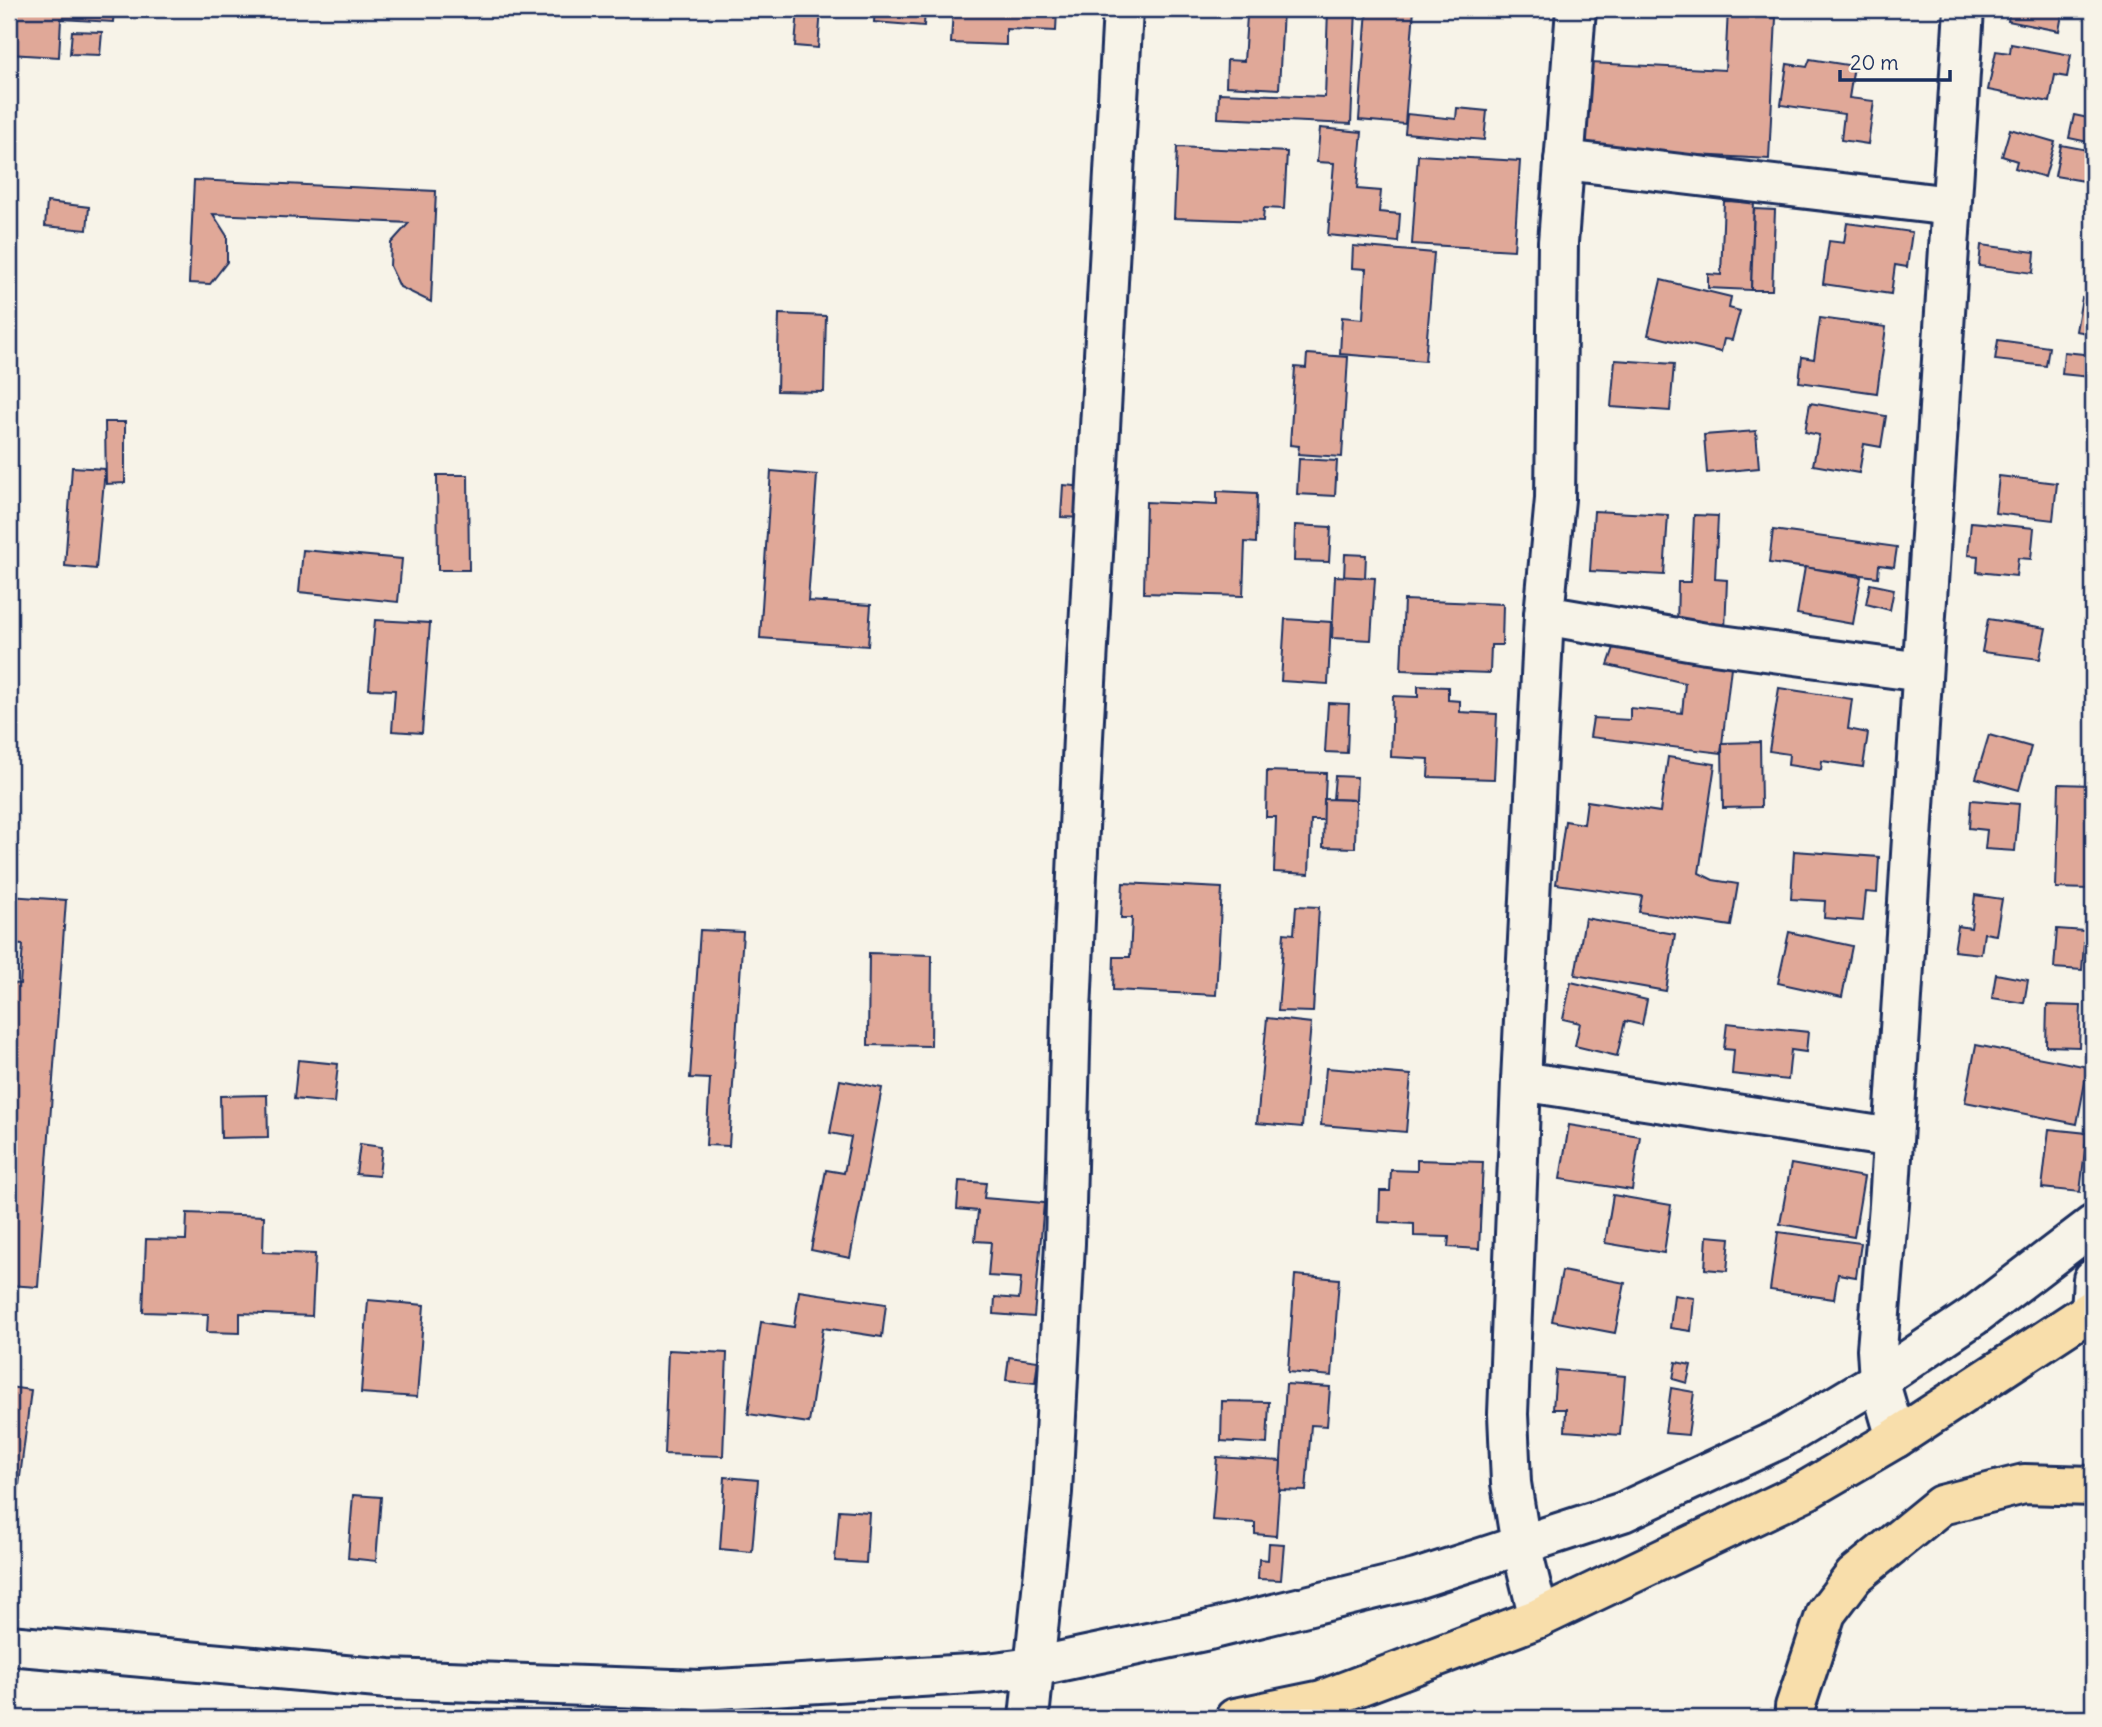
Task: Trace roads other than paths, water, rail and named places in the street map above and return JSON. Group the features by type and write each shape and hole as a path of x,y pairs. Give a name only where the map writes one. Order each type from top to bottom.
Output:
{"highway":[{"path":"1236,1718 1322,1700 1539,1618 1807,1490 1896,1438 2093,1300"},
{"path":"1795,1718 1795,1707 1826,1613 1854,1576 1941,1505 2024,1484 2093,1486"}],"street":[{"path":"1029,1718 1052,1492 1065,1243 1071,1012 1083,737 1123,9"},
{"path":"1539,1618 1521,1545 1511,1483 1508,1414 1544,615 1555,499 1558,242 1576,9"},
{"path":"1896,1438 1879,1380 1877,1349 1893,1138 1964,9"},
{"path":"1564,160 1951,206"},
{"path":"1544,615 1706,643 1922,672"},
{"path":"1521,1081 1893,1138"},
{"path":"9,1644 389,1679 701,1690 987,1673 1034,1667 1209,1630 1416,1579 1623,1512 1784,1437 1879,1380 1975,1316 2093,1225"}]}
